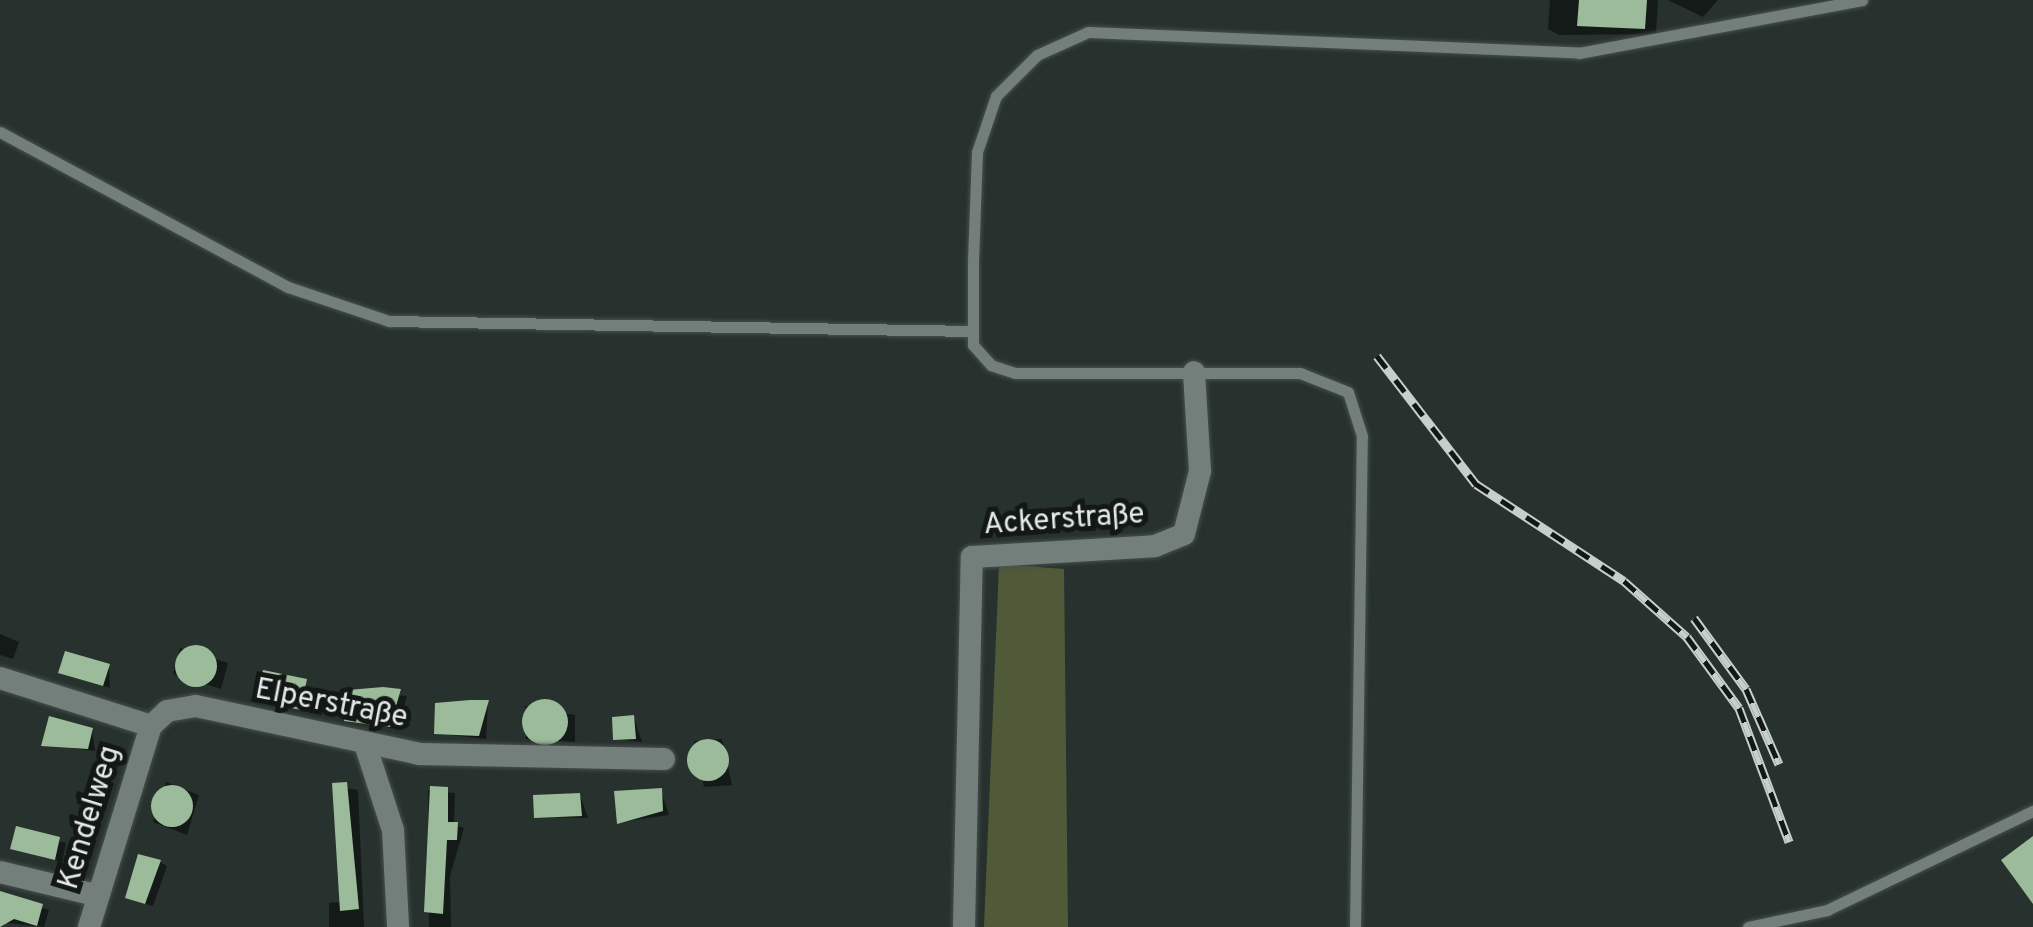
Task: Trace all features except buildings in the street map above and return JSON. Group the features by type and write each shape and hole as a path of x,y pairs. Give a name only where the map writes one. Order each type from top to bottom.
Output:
{"street":[{"name":"Ackerstraße","path":"964,927 972,557 1155,546 1184,534 1200,471 1194,372"},
{"path":"0,678 150,726"},
{"name":"Elperstraße","path":"150,726 166,711 196,706 366,748 502,761 664,760"},
{"name":"Kendelweg","path":"89,927 150,726"},
{"path":"366,748 393,830 398,927"},
{"path":"0,872 96,895"}],"lane":[{"path":"1355,927 1362,436 1348,392 1322,378 1194,372 1015,373 991,365 973,331 976,152 996,96 1037,55 1088,32 1579,53 1862,0"},
{"path":"0,132 288,287 390,321 973,331"},
{"path":"1748,927 1828,910 2033,812"}],"green space":[{"path":"999,564 1064,569 1068,927 984,927"}],"railway":[{"path":"1377,356 1476,484 1624,581 1687,637 1739,708 1789,842"},
{"path":"1694,618 1746,689 1779,764"}]}
